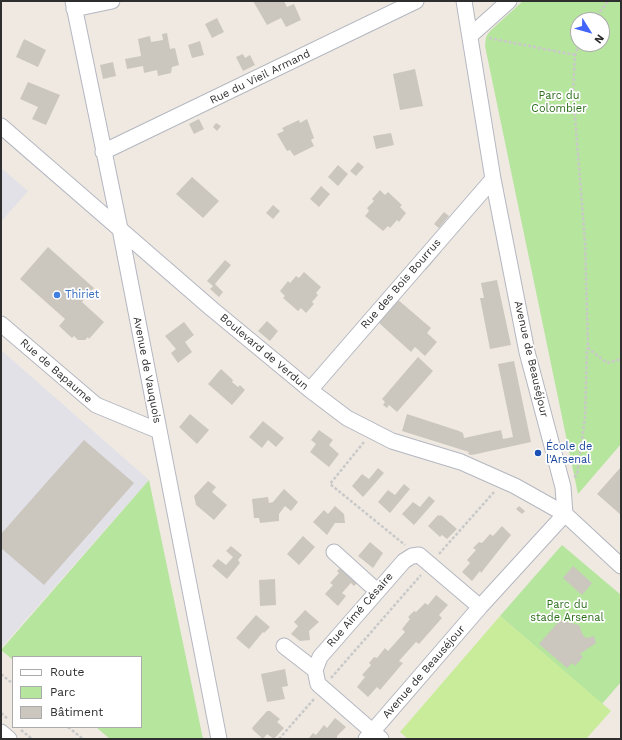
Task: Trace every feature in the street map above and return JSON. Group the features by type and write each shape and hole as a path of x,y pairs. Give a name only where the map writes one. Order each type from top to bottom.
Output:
{"street":[{"path":"74,5 112,1"},
{"name":"Rue du Vieil Armand","path":"104,152 416,1"},
{"name":"Avenue de Beauséjour","path":"373,736 480,607 565,514 564,487 528,352 493,178 471,35 464,1"},
{"path":"471,35 509,1"},
{"name":"Avenue de Vauquois","path":"74,5 120,229 219,739"},
{"name":"Boulevard de Verdun","path":"1,126 310,390 347,418 392,441 460,462 503,480 565,514 621,566"},
{"name":"Rue des Bois Bourrus","path":"310,390 493,178"},
{"name":"Rue de Bapaume","path":"1,324 96,405 159,432"},
{"path":"334,552 377,591"},
{"name":"Rue Aimé Césaire","path":"315,670 320,657 404,561 412,556 424,560"},
{"path":"424,560 480,607"},
{"path":"284,646 315,670 315,677 323,688 373,736"},
{"path":"1,732 9,739"}],"path":[{"path":"600,12 608,1"},
{"path":"471,35 575,55"},
{"path":"564,487 577,475 585,418 588,348 585,242 573,92 576,52"},
{"path":"588,348 607,363 621,359"},
{"path":"373,431 330,484 424,560"},
{"path":"279,739 323,688 424,560 503,480"},
{"path":"1,674 12,683"},
{"path":"19,728 32,739"},
{"path":"69,728 83,739"}],"shaded area":[{"path":"1,168 28,191 1,222"},
{"path":"1,350 149,480 1,648"}],"green space":[{"name":"Parc du Colombier","path":"523,1 621,1 621,444 578,494 485,46 486,37 490,31"},
{"path":"149,480 203,739 110,739 97,728 142,728 142,656 12,656 12,659 1,650"},
{"name":"Parc du stade Arsenal","path":"562,545 621,595 621,682 602,704 500,616"},
{"path":"500,616 611,711 586,739 408,739 400,732"}],"building":[{"path":"253,1 284,1 287,7 294,4 301,20 286,27 281,18 267,25"},
{"path":"217,18 224,32 212,38 205,24"},
{"path":"167,33 170,49 175,48 179,65 172,67 171,73 158,76 157,70 144,73 143,66 127,69 125,59 141,56 138,39 150,36 151,42 163,40 162,34"},
{"path":"24,39 46,50 38,67 16,57"},
{"path":"200,41 204,55 192,58 188,45"},
{"path":"243,54 245,58 250,55 255,65 243,71 236,57"},
{"path":"113,62 116,76 103,79 100,65"},
{"path":"415,69 423,106 400,110 393,74"},
{"path":"28,82 60,95 46,125 32,119 38,107 20,99"},
{"path":"199,119 204,129 194,134 189,124"},
{"path":"307,119 314,138 311,140 314,146 294,156 290,150 287,151 277,134 284,131 282,128 299,120 300,123"},
{"path":"216,123 221,126 217,131 213,127"},
{"path":"391,133 394,145 376,149 373,136"},
{"path":"358,162 364,167 356,176 350,171"},
{"path":"338,165 348,174 338,186 328,177"},
{"path":"192,177 219,201 203,218 176,194"},
{"path":"321,186 330,194 319,207 310,199"},
{"path":"380,190 385,195 388,192 402,205 400,207 406,213 399,222 397,220 390,228 388,226 383,231 365,216 369,211 367,208 374,201 372,199"},
{"path":"273,205 280,211 273,219 266,213"},
{"path":"444,212 449,216 439,228 434,224"},
{"path":"48,247 94,288 82,302 104,322 89,339 88,337 85,340 78,340 74,336 72,338 59,326 65,319 20,279"},
{"path":"439,250 441,252 426,270 424,268"},
{"path":"225,260 231,265 215,284 223,292 219,297 210,289 213,286 207,281"},
{"path":"304,272 321,287 316,293 318,295 312,302 314,304 306,313 301,308 298,311 283,298 285,296 280,291 288,281 290,283 296,276 299,278"},
{"path":"497,280 511,345 490,349 480,298 484,298 481,283"},
{"path":"397,299 431,328 427,333 437,342 425,356 415,347 411,352 378,322"},
{"path":"267,321 278,331 270,341 258,331"},
{"path":"184,322 194,335 185,342 192,352 178,363 171,353 176,349 165,336"},
{"path":"418,357 433,371 397,412 389,405 387,408 383,405 385,402 382,399"},
{"path":"514,361 531,442 472,455 468,454 469,452 402,431 407,414 459,431 463,433 464,438 501,430 503,439 513,437 498,364"},
{"path":"221,369 233,380 232,382 238,387 240,385 245,390 232,405 208,384"},
{"path":"190,414 209,430 197,444 179,427"},
{"path":"263,421 284,438 276,447 268,440 262,448 249,437"},
{"path":"319,430 333,440 329,445 339,454 329,467 310,452 316,444 311,440"},
{"path":"84,440 134,483 44,585 1,548 1,534"},
{"path":"621,467 621,515 597,494"},
{"path":"378,468 384,473 363,497 352,486 362,474 369,479"},
{"path":"208,481 216,487 212,492 227,505 214,520 196,505 194,496"},
{"path":"404,484 410,489 390,513 378,502 388,490 395,495"},
{"path":"284,489 298,502 291,511 285,506 279,514 279,521 260,523 259,518 254,518 252,499 268,497 269,503 273,502"},
{"path":"429,496 435,501 414,525 402,514 413,502 420,507"},
{"path":"335,506 344,514 345,523 335,523 327,535 313,522 324,510 328,514"},
{"path":"519,506 525,511 522,514 516,509"},
{"path":"438,515 441,515 457,529 447,539 442,535 440,537 428,526"},
{"path":"502,526 511,535 481,573 480,571 472,581 462,572 470,563 467,560 476,550 473,548 479,542 482,543 490,534 493,536"},
{"path":"303,536 315,547 299,565 287,554"},
{"path":"370,542 383,553 373,568 358,556"},
{"path":"231,546 242,555 238,560 240,563 227,579 212,566 218,559 226,565 233,557 226,551"},
{"path":"343,565 360,580 354,586 351,583 342,593 346,596 338,606 325,594 333,585 330,583 339,573 337,571"},
{"path":"573,566 592,583 582,595 563,578"},
{"path":"275,579 276,605 260,606 259,580"},
{"path":"436,595 448,605 439,615 442,618 419,644 416,642 399,661 403,663 380,690 377,687 368,697 357,687 365,677 362,675 371,665 369,663 374,657 377,658 385,648 388,651 405,632 402,629 410,619 408,617 414,611 416,612 425,603 428,605"},
{"path":"305,610 319,622 309,631 310,640 300,641 291,634 298,626 294,622"},
{"path":"256,615 270,627 264,633 263,632 249,649 236,638"},
{"path":"560,620 579,625 583,635 586,638 594,636 596,643 580,654 583,657 575,666 572,663 567,668 539,644"},
{"path":"285,669 288,686 282,687 285,699 267,702 261,674"},
{"path":"267,711 270,711 280,719 277,722 284,728 274,739 267,734 263,739 252,728"},
{"path":"335,718 346,727 337,736 337,739 308,739 313,733 316,735 324,725 327,728"}],"place":[{"name":"Thiriet","path":"57,295"},
{"name":"École de l'Arsenal","path":"538,453"}]}
